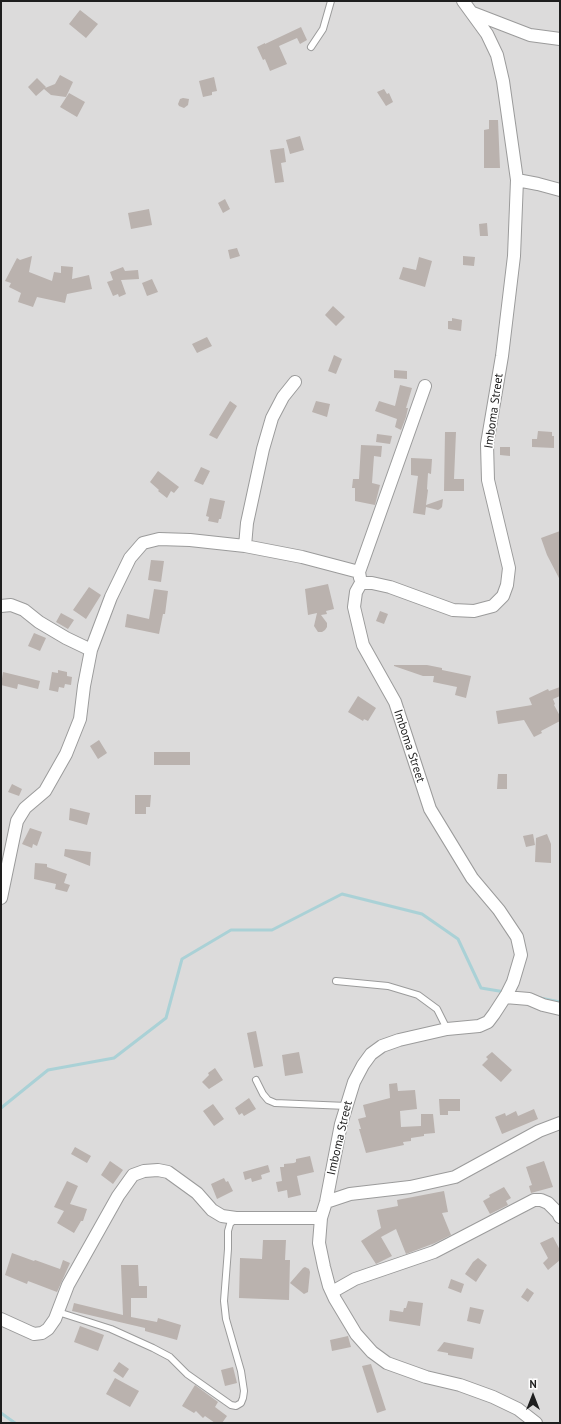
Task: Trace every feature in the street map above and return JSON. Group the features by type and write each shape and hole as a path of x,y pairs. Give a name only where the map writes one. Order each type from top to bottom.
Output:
{"street":[{"name":"Imboma Street","path":"463,1 487,34 497,55 504,81 517,180 514,256 502,356 487,444 488,480 509,568 507,585 503,596 493,606 474,612 453,610 390,587 372,583 360,578 354,607 363,645 395,702 430,809 472,878 499,910 517,937 521,955 513,982 488,1022 479,1026 447,1029 399,1040 382,1046 371,1054 363,1065 354,1082 341,1124 326,1202 321,1218 319,1242 329,1286 356,1334 372,1352 387,1363 426,1377 460,1385 493,1397 518,1409 536,1423"},
{"path":"473,13 530,35 560,39"},
{"path":"517,180 560,190"},
{"path":"245,546 247,523 263,449 272,418 283,397 295,382"},
{"path":"1,898 17,821 25,808 45,791 66,754 80,719 84,686 91,650 111,597 130,558 144,543 159,539 190,540 245,546 302,557 360,578 425,386"},
{"path":"1,606 11,605 24,610 39,622 66,638 91,650"},
{"path":"506,995 530,999 543,1005 560,1009"},
{"path":"326,1202 350,1194 410,1187 455,1177 539,1131 560,1123"},
{"path":"1,1319 34,1334 42,1333 48,1329 58,1312 68,1285 118,1196 133,1175 144,1171 158,1170 168,1172 197,1193 212,1210 222,1216 236,1218 321,1218"},
{"path":"332,1292 355,1279 434,1252 534,1200 541,1200 548,1203 560,1217"}],"lane":[{"path":"311,47 323,29 331,1"},
{"path":"336,981 388,986 418,995 437,1009 447,1029"},
{"path":"256,1080 263,1094 268,1100 275,1103 347,1106"},
{"path":"58,1312 111,1329 153,1348 170,1357 187,1374 231,1405 236,1406 241,1404 244,1391 241,1371 226,1319 224,1300 228,1232 230,1224 236,1218"}],"shaded area":[{"path":"1,1 560,1 560,1423 1,1423"}],"building":[{"path":"80,10 98,24 86,38 69,24"},
{"path":"301,27 307,40 300,44 297,38 279,46 287,64 270,71 265,59 263,60 257,47"},
{"path":"60,75 73,82 66,97 51,95 44,89 36,96 28,87 37,78 46,87 45,88 55,84"},
{"path":"214,77 217,91 212,92 212,95 203,97 199,81"},
{"path":"384,89 387,94 389,93 393,102 386,106 377,92"},
{"path":"69,93 85,102 77,117 60,107"},
{"path":"180,99 189,99 188,105 184,108 178,104"},
{"path":"489,120 498,120 500,168 484,168 484,130 489,129"},
{"path":"300,136 304,150 290,154 286,140"},
{"path":"284,148 286,162 281,163 284,182 275,183 270,150"},
{"path":"225,199 230,209 223,213 218,203"},
{"path":"149,209 152,225 131,229 128,213"},
{"path":"487,223 488,236 480,236 479,224"},
{"path":"237,248 240,256 230,259 228,250"},
{"path":"32,256 29,272 52,281 54,272 61,273 61,266 73,267 72,279 89,275 92,289 67,294 65,303 37,297 33,307 18,302 21,293 9,287 11,283 5,281 17,258 20,260"},
{"path":"463,256 475,257 474,266 463,265"},
{"path":"419,257 432,261 425,287 399,279 403,267 416,270"},
{"path":"123,267 125,271 138,270 139,279 121,280 126,294 119,297 118,294 113,296 107,282 113,280 110,272"},
{"path":"152,279 158,292 147,296 142,283"},
{"path":"333,306 345,317 336,326 325,315"},
{"path":"452,318 462,320 461,331 448,329 448,321 452,321"},
{"path":"207,337 212,346 197,353 192,344"},
{"path":"334,355 342,359 336,374 328,371"},
{"path":"394,370 407,371 407,379 394,378"},
{"path":"400,385 412,388 406,408 408,408 406,417 401,430 395,427 397,419 375,411 379,401 395,406"},
{"path":"230,401 237,406 217,439 209,435"},
{"path":"316,401 330,404 327,417 312,412"},
{"path":"538,431 552,432 552,436 554,436 554,448 532,447 532,439 537,439"},
{"path":"445,432 456,432 454,479 464,479 464,491 444,491"},
{"path":"377,434 392,436 390,444 376,442"},
{"path":"361,445 382,446 381,457 374,456 372,483 380,485 375,505 355,501 355,488 352,488 353,479 359,479"},
{"path":"500,447 510,447 510,456 500,455"},
{"path":"411,458 432,459 431,474 428,473 426,505 443,499 442,507 440,509 438,510 426,507 425,515 413,513 418,476 411,475"},
{"path":"201,467 210,471 203,485 194,481"},
{"path":"158,471 179,487 174,493 171,491 167,498 150,482"},
{"path":"210,498 225,501 221,519 219,519 218,523 208,521 209,517 206,516"},
{"path":"560,531 560,580 547,555 541,538"},
{"path":"151,560 164,561 161,582 148,580"},
{"path":"328,584 334,609 326,611 327,614 321,615 327,623 327,627 322,632 318,632 314,626 317,613 308,615 305,589"},
{"path":"89,587 101,595 86,619 73,610"},
{"path":"154,589 168,591 165,614 163,614 159,634 125,627 127,614 149,619"},
{"path":"380,611 388,614 384,624 376,621"},
{"path":"61,613 74,620 68,629 56,622"},
{"path":"34,633 46,638 40,651 28,646"},
{"path":"394,665 427,665 442,668 442,670 471,676 466,698 455,695 457,687 433,682 434,676 423,676"},
{"path":"58,670 67,672 67,676 72,677 71,685 65,684 64,688 59,687 58,692 49,690 52,672 58,673"},
{"path":"3,672 40,681 38,689 18,684 17,689 1,685"},
{"path":"560,687 560,696 553,699 554,705 560,716 560,721 541,731 542,733 534,737 524,720 498,724 496,711 532,705 529,698 548,689 549,691"},
{"path":"358,696 376,708 368,721 364,719 363,721 348,712"},
{"path":"99,740 107,753 98,759 90,746"},
{"path":"154,752 190,752 190,765 154,765"},
{"path":"498,774 507,774 507,789 497,789"},
{"path":"12,784 22,789 19,796 8,792"},
{"path":"135,795 151,795 150,807 146,807 146,814 135,814"},
{"path":"70,808 90,813 87,825 69,820"},
{"path":"30,828 42,832 37,846 33,844 32,848 22,844"},
{"path":"533,834 535,845 526,847 523,836"},
{"path":"547,834 551,844 551,863 535,862 536,838"},
{"path":"65,849 91,852 90,866 64,856"},
{"path":"35,863 47,864 47,867 67,874 64,883 70,885 67,892 55,889 56,884 34,879"},
{"path":"256,1031 263,1066 254,1068 247,1033"},
{"path":"299,1052 303,1073 285,1076 282,1055"},
{"path":"492,1052 512,1070 501,1082 482,1065 488,1059 486,1057"},
{"path":"215,1068 223,1080 209,1089 202,1082 209,1075 208,1073"},
{"path":"397,1083 398,1091 415,1090 417,1109 400,1111 401,1127 421,1126 421,1114 433,1114 435,1133 424,1134 424,1136 411,1138 411,1141 403,1142 404,1145 366,1153 359,1129 361,1129 358,1119 366,1117 363,1105 390,1098 389,1084"},
{"path":"249,1098 256,1109 244,1116 242,1113 239,1115 235,1108"},
{"path":"439,1099 460,1099 460,1111 448,1111 448,1115 440,1115"},
{"path":"213,1104 224,1119 214,1126 203,1111"},
{"path":"534,1109 538,1119 502,1134 495,1117 505,1113 506,1116 516,1111 518,1116"},
{"path":"75,1147 91,1156 87,1163 71,1154"},
{"path":"310,1156 314,1172 297,1176 301,1195 288,1198 287,1190 278,1192 276,1182 282,1181 280,1167 284,1167 284,1164 296,1162 296,1159"},
{"path":"110,1161 123,1170 113,1184 101,1175"},
{"path":"544,1161 553,1187 531,1193 529,1186 532,1185 526,1167"},
{"path":"268,1165 270,1172 261,1175 262,1179 252,1182 251,1178 245,1180 243,1172"},
{"path":"224,1178 226,1182 228,1181 233,1191 217,1199 211,1184"},
{"path":"67,1181 78,1186 70,1204 87,1209 83,1221 81,1221 74,1233 57,1223 64,1211 54,1207"},
{"path":"504,1187 511,1198 506,1201 508,1205 490,1214 483,1201 490,1197 489,1195"},
{"path":"444,1191 448,1212 442,1213 451,1235 406,1254 396,1229 381,1237 392,1256 376,1264 361,1241 381,1228 377,1210 398,1206 397,1200"},
{"path":"553,1237 560,1250 560,1260 548,1270 543,1263 548,1258 540,1243"},
{"path":"263,1240 286,1240 285,1260 290,1260 289,1300 239,1298 240,1258 262,1259"},
{"path":"12,1253 60,1269 63,1260 70,1263 57,1292 28,1281 27,1284 5,1275"},
{"path":"478,1258 487,1265 476,1282 465,1274 473,1262"},
{"path":"121,1265 138,1265 139,1286 147,1286 147,1298 131,1298 131,1317 157,1322 158,1318 181,1325 177,1340 145,1331 145,1328 72,1311 74,1303 123,1315"},
{"path":"305,1267 309,1269 310,1272 308,1292 304,1294 290,1283"},
{"path":"451,1279 464,1284 461,1293 448,1288"},
{"path":"527,1288 534,1293 528,1302 521,1297"},
{"path":"408,1301 423,1303 420,1326 389,1321 390,1310 403,1312"},
{"path":"470,1307 484,1310 480,1324 467,1321"},
{"path":"80,1326 104,1335 98,1351 74,1342"},
{"path":"348,1336 351,1347 332,1351 330,1340"},
{"path":"444,1342 474,1348 472,1359 448,1355 448,1353 437,1351"},
{"path":"119,1362 129,1369 123,1378 113,1371"},
{"path":"371,1364 386,1410 377,1413 362,1366"},
{"path":"233,1367 237,1383 225,1386 221,1370"},
{"path":"115,1378 139,1391 130,1407 106,1394"},
{"path":"195,1385 218,1402 215,1407 227,1416 222,1423 215,1423 205,1416 203,1418 196,1411 194,1413 182,1406"}],"waterway":[{"path":"1,1108 48,1070 114,1058 166,1018 182,959 231,930 272,930 342,894 422,914 458,939 481,988 505,992"},
{"path":"540,998 560,1002"},
{"path":"1,1413 15,1423"}]}
